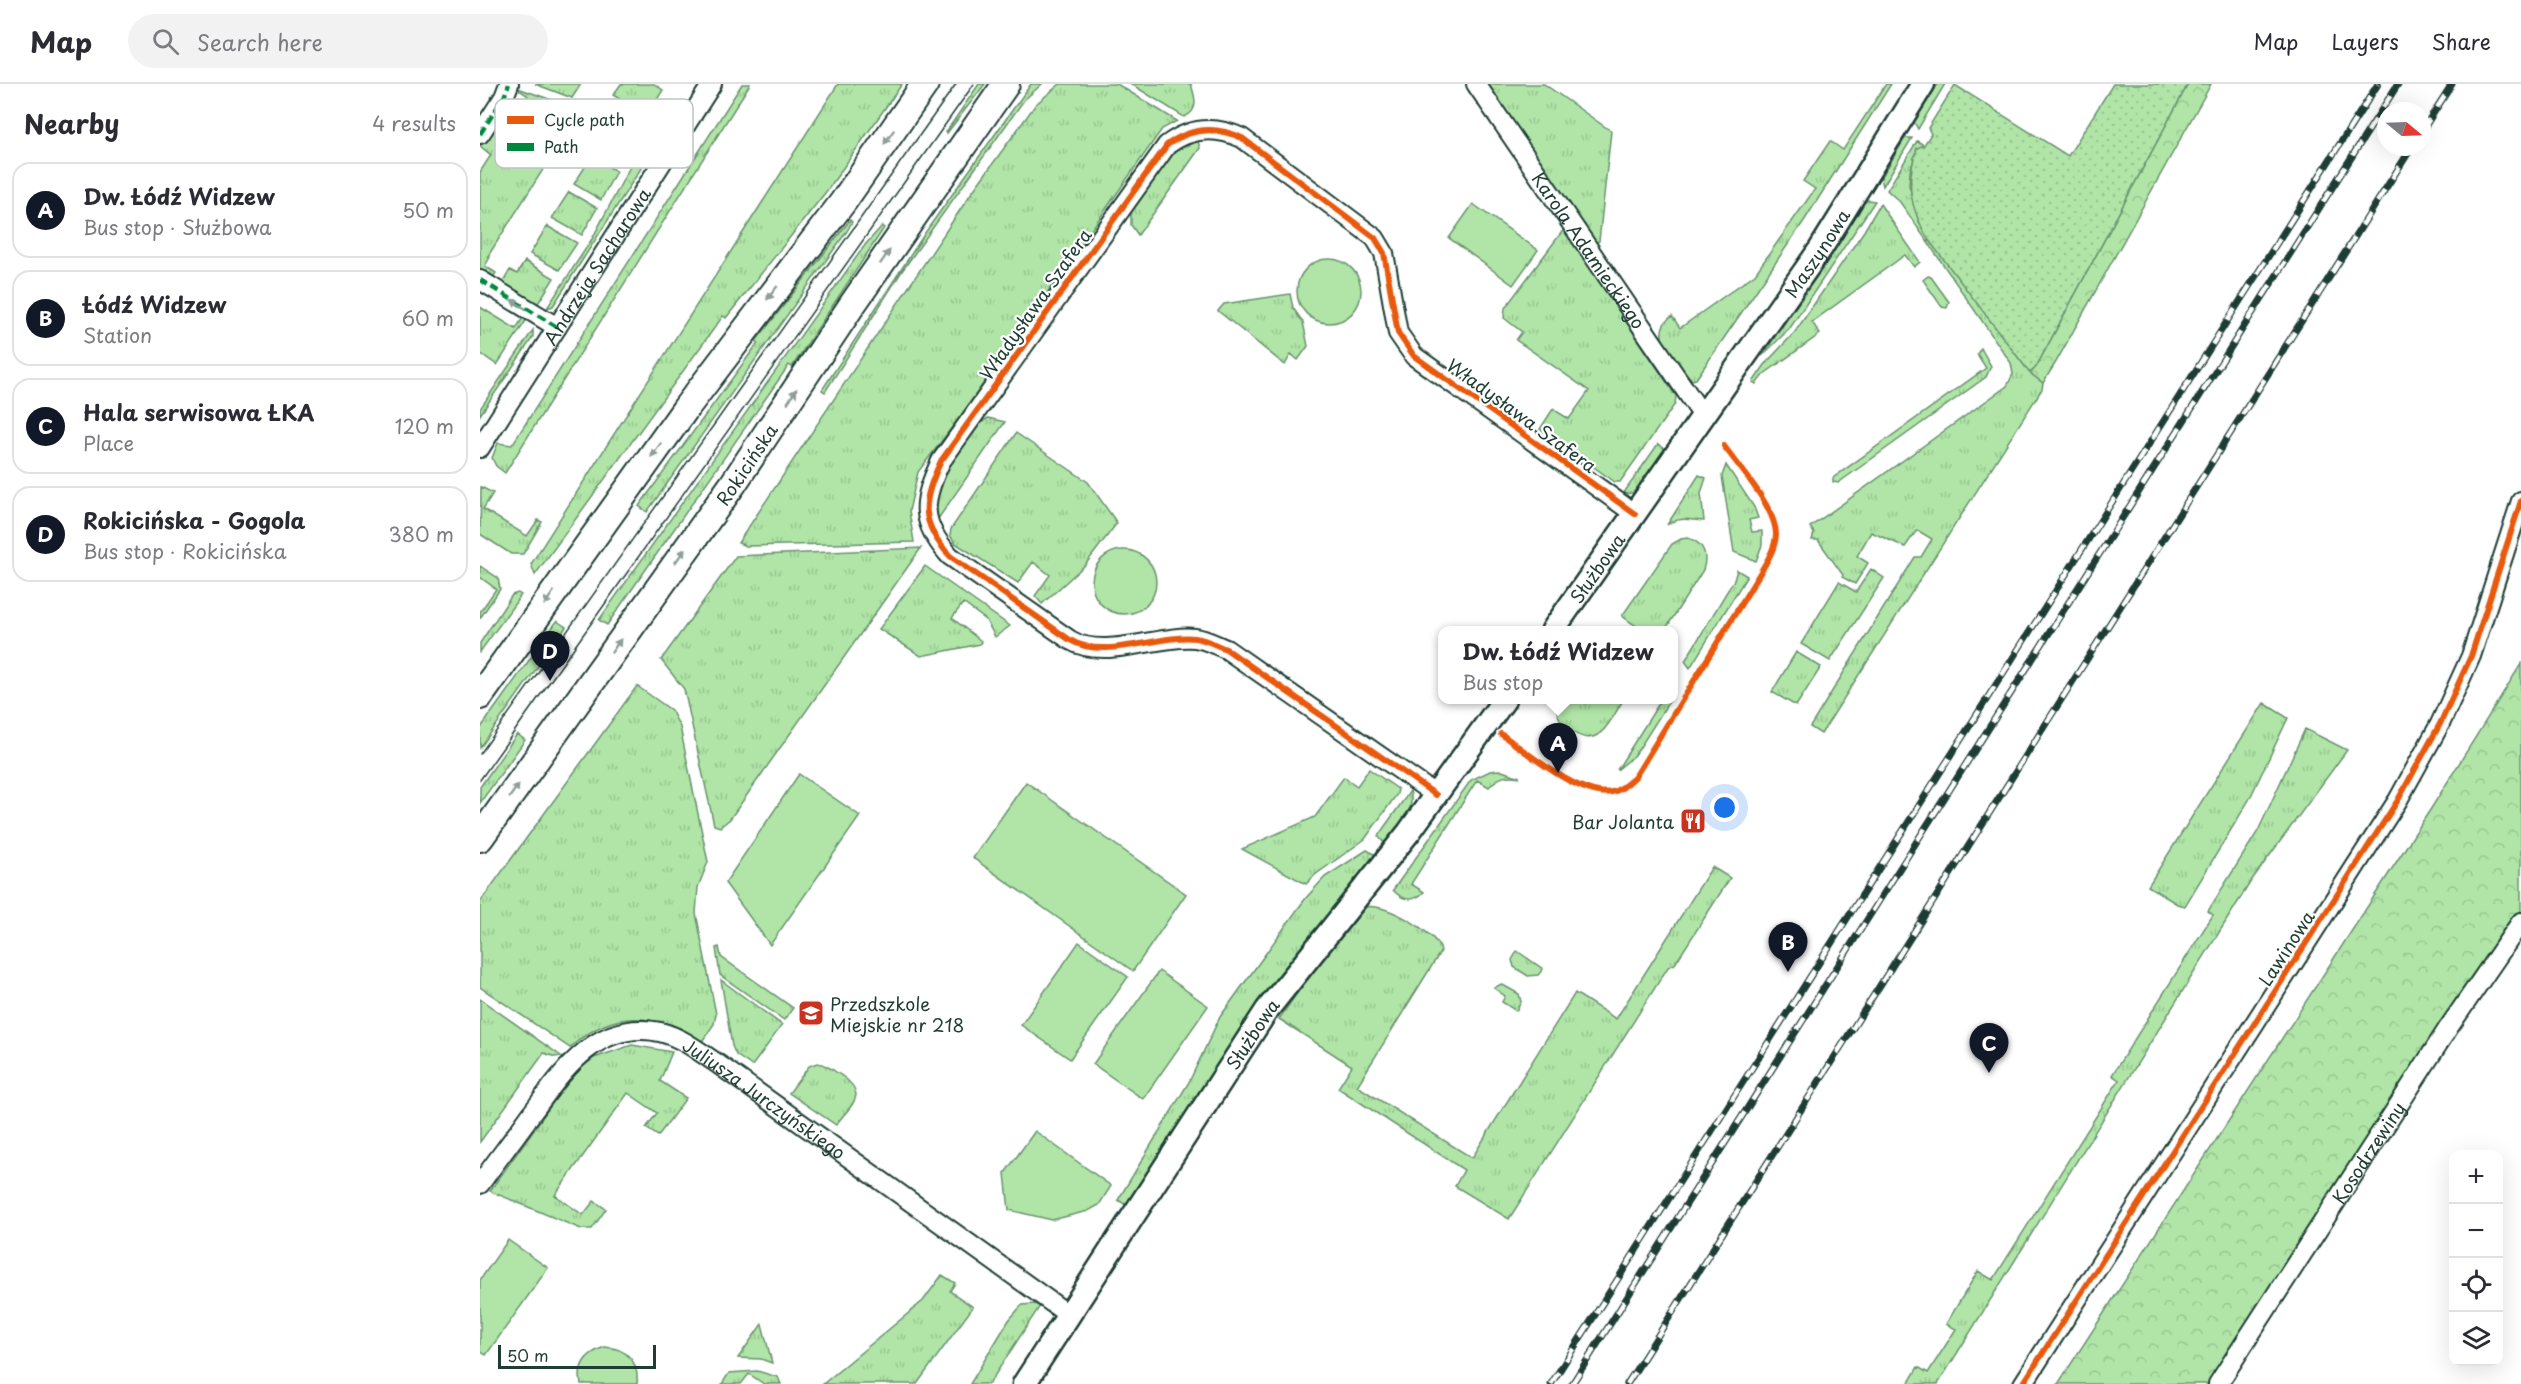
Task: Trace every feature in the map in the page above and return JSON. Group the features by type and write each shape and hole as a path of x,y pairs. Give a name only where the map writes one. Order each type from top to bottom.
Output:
{"main road":[{"path":"480,696 750,322 843,202 925,84"},
{"name":"Rokicińska","path":"480,838 739,474 852,305 1006,84"}],"street":[{"path":"503,99 509,84"},
{"name":"Andrzeja Sacharowa","path":"693,114 712,84"},
{"name":"Karola Adamieckiego","path":"1476,84 1703,416"},
{"name":"Maszynowa","path":"1703,416 1844,213 1923,84"},
{"path":"480,134 495,111"},
{"name":"Władysława Szafera","path":"1436,795 1378,757 1226,649 1194,638 1103,648 1078,644 950,556 934,538 927,523 926,510 928,494 941,462 1167,145 1193,132 1216,129 1242,138 1375,238 1384,253 1398,333 1414,356 1635,514"},
{"name":"Andrzeja Sacharowa","path":"480,448 658,168"},
{"path":"480,280 557,327"},
{"name":"Służbowa","path":"1555,626 1703,416"},
{"name":"Lawinowa","path":"2023,1384 2398,800 2440,724 2471,656 2521,501"},
{"name":"Służbowa","path":"1024,1384 1267,1010 1390,858 1500,704"},
{"name":"Kosodrzewiny","path":"2218,1384 2449,1027 2521,922"},
{"name":"Juliusza Jurczyńskiego","path":"480,1184 575,1059 605,1037 636,1030 654,1031 673,1036 718,1064 1069,1315"}],"green space":[{"path":"535,84 581,84 572,98"},
{"path":"621,84 654,84 663,90 657,99 619,99 613,95"},
{"path":"742,84 750,84 505,473 496,466 492,458 498,443 512,445 688,168 693,168 693,161"},
{"path":"838,84 902,84 829,188 726,318 723,316 535,575 531,564"},
{"path":"979,84 985,84 947,133 946,132"},
{"path":"1031,84 1042,84 1024,100 902,271 825,392 822,390 929,227"},
{"path":"1060,84 1117,84 1177,121 1162,129 962,414 918,472 909,511 914,542 746,546 738,543 970,195 1036,104"},
{"path":"1131,84 1191,84 1195,99 1194,107 1184,117"},
{"path":"1486,84 1544,84 1611,131 1599,241 1595,243"},
{"path":"1886,84 1891,84 1804,221 1696,379 1692,380 1667,349 1662,332 1665,324 1672,316 1680,328 1755,274 1815,189 1803,181 1830,141 1843,150"},
{"path":"1938,84 1945,84 1918,129 1914,122"},
{"path":"2113,84 2188,84 2036,367 2030,373 1928,239 1913,206 1910,184 1913,161 1917,148 1924,145 1931,134 1928,128 1955,85 2068,156"},
{"path":"2188,84 2211,84 2043,383 2030,373 2036,367"},
{"path":"515,87 549,99 526,99 528,96"},
{"path":"495,123 495,168 544,168 488,256 490,257 485,266 496,273 493,277 480,269 480,172 491,155 480,146"},
{"path":"1905,138 1912,138 1883,186 1881,178"},
{"path":"1198,141 1200,148 1138,235 1131,225 1131,206 1170,153 1180,145"},
{"path":"1917,141 1924,145 1917,149 1910,172 1909,185 1919,222 2030,373 2043,383 2042,389 1821,734 1810,727 1915,557 1921,557 1932,539 1917,530 1905,547 1871,532 1857,556 1868,563 1855,584 1842,577 1843,575 1818,540 1812,540 1814,533 1810,527 2007,386 2013,374 2011,363 1900,202 1887,190"},
{"path":"584,168 611,168 616,171 601,200 574,184"},
{"path":"629,168 641,168 553,306 547,308 592,239"},
{"path":"569,192 597,208 582,235 552,218"},
{"path":"1868,200 1875,201 1790,328 1762,356 1834,251 1863,204"},
{"path":"1473,204 1538,250 1513,285 1449,238"},
{"path":"1880,204 1920,262 1914,267 1905,255 1812,322 1820,334 1764,374 1756,384 1753,382 1767,362 1795,332"},
{"path":"850,220 852,222 847,231 647,512 639,506 758,343 756,341"},
{"path":"547,226 577,243 559,270 530,254"},
{"path":"882,226 884,228 792,367 789,365 607,625 599,620 865,245"},
{"path":"1564,229 1676,396 1675,404 1620,482 1615,482 1540,429 1553,409 1569,419 1589,391 1516,340 1522,332 1504,318 1505,308"},
{"path":"1323,259 1335,259 1352,268 1359,279 1361,291 1359,303 1352,314 1335,323 1323,323 1311,318 1302,309 1297,297 1297,285 1302,273 1311,264"},
{"path":"525,261 554,278 537,305 502,284 510,270 517,274"},
{"path":"1928,276 1949,302 1947,308 1942,307 1923,280"},
{"path":"1290,294 1293,308 1303,322 1308,346 1298,360 1291,354 1285,365 1218,311 1224,304"},
{"path":"480,307 516,329 524,316 527,319 497,365 480,353"},
{"path":"533,330 533,337 480,415 480,409"},
{"path":"1981,348 1991,366 1986,377 1838,483 1833,482 1833,478 1986,368 1977,354"},
{"path":"988,418 1005,422 938,519 935,507 937,493 949,463 968,436"},
{"path":"1016,433 1088,482 1117,523 1085,565 1042,604 1035,596 1050,575 1033,562 1018,583 955,543 950,535 951,529"},
{"path":"1658,444 1665,449 1636,490 1623,494"},
{"path":"1726,465 1754,507 1758,518 1749,520 1752,532 1762,531 1762,545 1756,561 1734,552 1722,476"},
{"path":"1699,475 1706,478 1701,493 1704,521 1689,519 1671,522 1667,525"},
{"path":"481,487 493,493 483,509 527,536 538,520 542,522 523,554 511,554 480,534"},
{"path":"1688,538 1701,546 1705,555 1703,570 1668,626 1636,626 1622,616 1672,544"},
{"path":"921,548 730,819 720,827 714,825 684,689 661,660 736,556"},
{"path":"1124,550 1136,552 1147,559 1154,570 1156,582 1154,594 1147,605 1136,612 1124,614 1112,612 1101,605 1094,594 1092,582 1094,570 1101,559 1112,552"},
{"path":"480,566 498,578 500,589 480,618 480,612 496,589 480,577"},
{"path":"925,566 1010,626 995,637 986,620 963,603 952,618 981,641 980,644 921,656 879,629"},
{"path":"1871,569 1884,578 1830,661 1801,644 1839,582 1856,592"},
{"path":"1737,570 1747,576 1690,668 1685,661 1734,580"},
{"path":"518,593 521,595 480,652 480,643 512,595"},
{"path":"557,621 566,627 480,748 480,729"},
{"path":"1796,652 1821,667 1796,706 1772,692"},
{"path":"2521,664 2521,922 2218,1384 2058,1384 2432,807"},
{"path":"637,686 671,710 680,727 708,862 698,887 696,913 716,1014 714,1024 703,1040 697,1041 664,1024 632,1019 616,1021 601,1027 570,1048 480,987 480,902"},
{"path":"2264,703 2288,718 2249,800 2185,906 2177,904 2148,886"},
{"path":"1560,704 1621,704 1604,730 1590,738 1582,737 1570,730 1562,723 1557,710"},
{"path":"1658,704 1667,704 1635,755 1617,770"},
{"path":"2305,729 2347,750 2251,881 1938,1384 1908,1384 1918,1367 1928,1373 1956,1329 1946,1324 1978,1271 1993,1280 2119,1080 2112,1075 2213,915 2208,911 2258,831"},
{"path":"517,734 525,740 480,803 480,787"},
{"path":"1369,769 1398,789 1397,794 1365,839 1306,884 1242,849 1315,817 1344,777 1357,786"},
{"path":"1499,770 1520,777 1503,777 1489,787 1477,780 1411,884 1424,892 1412,899 1404,898 1396,893 1393,890 1471,780 1490,771"},
{"path":"799,774 860,816 770,945 725,883"},
{"path":"1026,782 1186,894 1133,971 973,858"},
{"path":"1410,791 1408,813 1385,844 1378,836"},
{"path":"1367,850 1377,856 1260,998 1126,1205 1118,1200 1189,1082 1220,1017 1305,899 1325,877"},
{"path":"1712,867 1730,878 1675,964 1668,967 1509,1219 1455,1186 1464,1170 1338,1088 1352,1066 1279,1019 1312,972 1366,907 1385,909 1421,928 1438,944 1441,951 1357,1086 1472,1158 1575,993 1616,1019"},
{"path":"1079,942 1128,977 1070,1059 1021,1025"},
{"path":"719,947 721,957 793,1008 784,1020 720,975 716,948"},
{"path":"1517,951 1543,969 1538,975 1528,976 1514,967 1512,960"},
{"path":"1159,971 1208,1006 1143,1099 1093,1064"},
{"path":"721,980 782,1025 752,1066 736,1055 732,1046"},
{"path":"1501,984 1519,994 1521,1002 1516,1011 1502,1002 1505,996 1494,988"},
{"path":"480,999 561,1056 555,1057 544,1053 480,1142"},
{"path":"632,1045 672,1052 660,1081 686,1098 658,1136 646,1128 657,1113 628,1093 555,1195 583,1215 594,1201 606,1209 592,1229 581,1229 490,1191 574,1073 594,1058"},
{"path":"817,1063 842,1076 855,1089 855,1100 836,1125 789,1093 809,1066"},
{"path":"1035,1131 1111,1186 1099,1205 1088,1211 1052,1220 1009,1210 1005,1173"},
{"path":"508,1240 548,1268 486,1355 480,1351 480,1280"},
{"path":"942,1275 955,1283 950,1291 973,1307 917,1384 823,1384 923,1301"},
{"path":"1022,1305 1040,1306 989,1384 970,1384 1009,1320"},
{"path":"762,1324 772,1363 761,1359 738,1358"},
{"path":"605,1347 620,1350 630,1358 636,1369 637,1384 581,1384 582,1366 588,1356"},
{"path":"757,1371 778,1377 781,1384 764,1384 749,1374 741,1384 722,1384 729,1373"}],"tram line":[{"path":"480,754 956,84"},
{"path":"480,780 974,84"}],"railway":[{"path":"1551,1384 2378,84"},
{"path":"1572,1384 2398,84"},
{"path":"2431,117 2452,84"},
{"path":"1627,1384 2406,156"}],"marked path":[{"path":"503,99 509,84"},
{"path":"480,134 495,111"},
{"path":"480,280 557,327"}],"cycle path":[{"path":"1436,795 1226,649 1199,639 1181,638 1115,648 1084,646 1070,640 950,556 940,544 929,522 927,500 941,461 1167,145 1194,132 1213,130 1242,138 1375,238 1384,253 1398,333 1414,356 1635,514"},
{"path":"1501,734 1554,772 1585,788 1612,792 1622,788 1635,777 1760,573 1774,545 1776,535 1774,524 1764,501 1724,446"},
{"path":"2023,1384 2398,800 2440,724 2471,656 2521,501"}],"place":[{"name":"Rokicińska - Gogola","path":"550,681"},
{"name":"Dw. Łódź Widzew","path":"1558,773"},
{"name":"Bar Jolanta","path":"1693,821"},
{"name":"Łódź Widzew","path":"1788,972"},
{"name":"Przedszkole Miejskie nr 218","path":"811,1013"},
{"name":"Hala serwisowa ŁKA","path":"1989,1073"}]}
